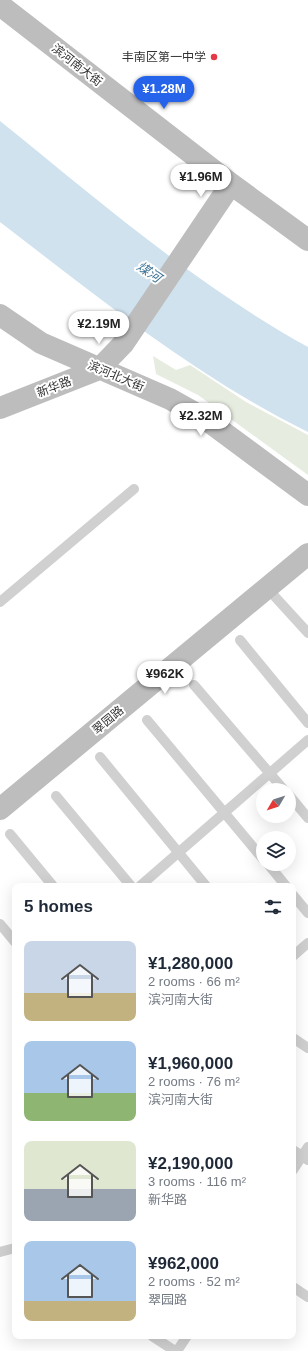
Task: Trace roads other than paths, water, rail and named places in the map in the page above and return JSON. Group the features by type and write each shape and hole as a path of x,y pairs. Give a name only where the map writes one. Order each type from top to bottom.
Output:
{"street":[{"name":"滨河南大街","path":"0,5 231,184 308,240"},
{"name":"新华路","path":"0,408 99,369 123,344 231,184"},
{"name":"滨河北大街","path":"0,316 41,343 170,398 204,418 308,495"},
{"name":"翠园路","path":"0,809 308,554"}],"lane":[{"path":"0,602 134,489"},
{"path":"268,588 308,634"},
{"path":"240,640 308,723"},
{"path":"194,685 278,783"},
{"path":"147,720 256,850"},
{"path":"144,883 308,740"},
{"path":"100,757 204,883"},
{"path":"56,796 128,883"},
{"path":"296,803 308,818"},
{"path":"10,834 51,883"},
{"path":"274,871 284,883"},
{"path":"296,899 308,913"},
{"path":"0,924 12,938"},
{"path":"296,953 308,943"},
{"path":"296,1040 308,1048"},
{"path":"296,1167 305,1158 308,1147"},
{"path":"296,1152 305,1158"},
{"path":"0,1252 12,1249"},
{"path":"296,1289 308,1297"},
{"path":"157,1339 176,1351 185,1339"}],"water":[{"name":"煤河","path":"0,121 111,211 188,270 267,323 308,347 308,432 226,387 187,361 111,307 0,222"}],"place":[{"name":"丰南区第一中学","path":"214,57"}]}
